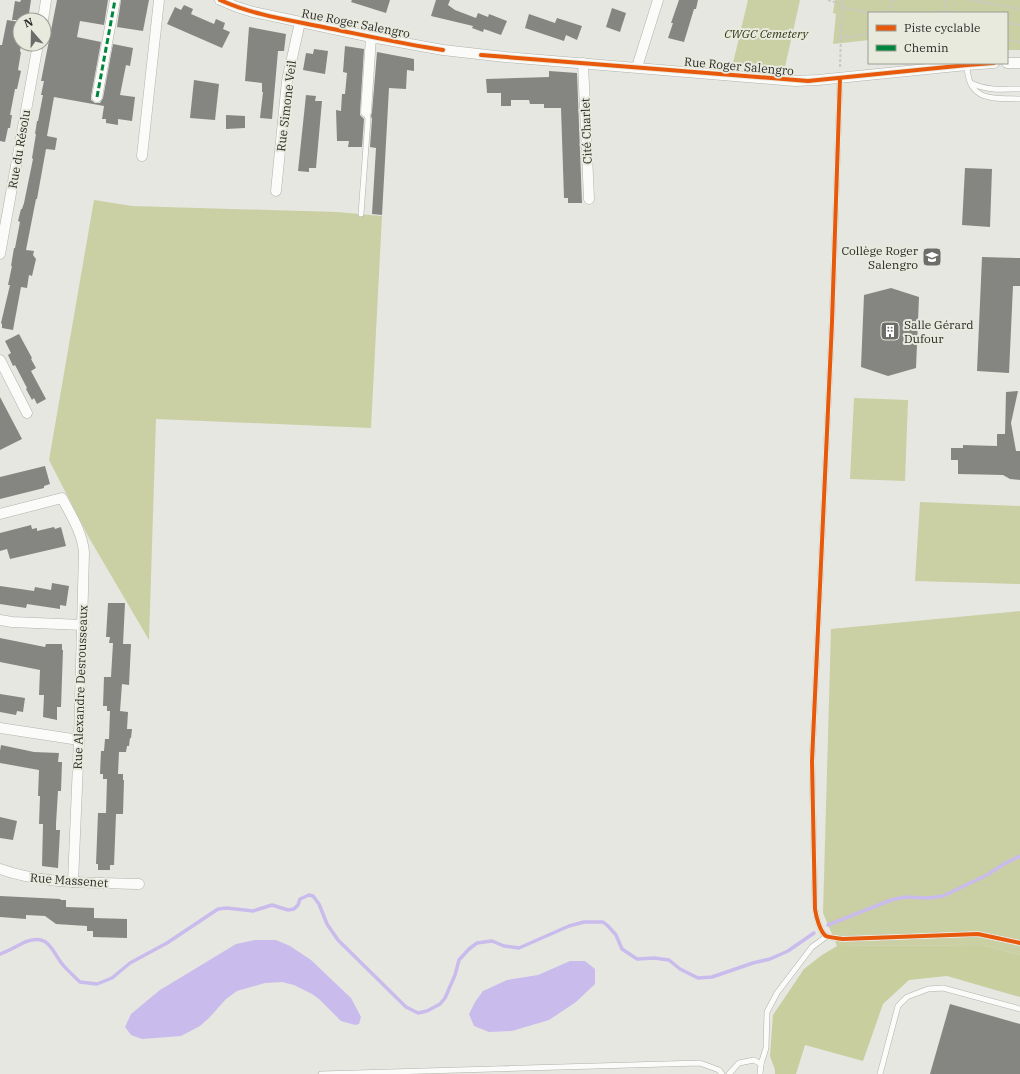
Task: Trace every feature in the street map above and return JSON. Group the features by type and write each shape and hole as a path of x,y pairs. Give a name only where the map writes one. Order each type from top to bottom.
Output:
{"street":[{"path":"44,12 46,0"},
{"path":"97,97 115,0"},
{"path":"142,156 159,0"},
{"name":"Rue Roger Salengro","path":"220,0 253,12 371,37 443,50 505,57 795,81 840,78 967,64"},
{"path":"637,67 658,0"},
{"name":"Rue Simone Veil","path":"276,191 287,81 300,22"},
{"path":"366,112 371,37"},
{"name":"Rue du Résolu","path":"0,254 37,52"},
{"name":"Cité Charlet","path":"583,63 589,199"},
{"path":"1008,63 1020,63"},
{"path":"0,360 27,413"},
{"name":"Rue Alexandre Desrousseaux","path":"0,514 62,498 84,545 79,740 73,882"},
{"path":"0,620 12,622 82,625"},
{"path":"0,728 79,740"},
{"name":"Rue Massenet","path":"0,869 19,875 46,880 139,884"}],"lane":[{"path":"967,64 967,74 970,83 975,90 984,97 1020,99"},
{"path":"840,78 832,322 812,761 815,909 818,922 825,935 843,939 978,934 1020,943"},
{"path":"970,83 988,89 1020,89"},
{"path":"362,214 368,119 366,112"},
{"path":"760,1074 761,1064 766,1048 767,1012 777,993 812,947 825,935"},
{"path":"880,1074 898,1006 907,997 928,989 943,988 1020,1009"},
{"path":"730,1074 739,1063 754,1060 761,1064"},
{"path":"321,1074 700,1063 719,1070 722,1074"}],"path":[{"path":"828,0 841,6 868,12"},
{"path":"840,78 842,0"},
{"path":"890,12 893,0"},
{"path":"943,12 946,0"},
{"path":"970,0 1020,10"},
{"path":"1008,23 1020,25"},
{"path":"840,38 868,34"},
{"path":"1008,40 1020,42"}],"green space":[{"name":"CWGC Cemetery","path":"748,0 800,0 785,67 733,63"},
{"path":"835,0 1020,0 1020,50 1008,50 1008,12 868,12 868,40 833,44 836,14 833,13"},
{"path":"94,200 132,206 337,212 382,216 371,428 156,419 149,640 88,536 49,460"},
{"path":"854,398 908,400 905,481 850,479"},
{"path":"920,502 1020,506 1020,584 915,581"},
{"path":"1020,611 1020,955 983,945 837,946 823,913 831,629"},
{"path":"983,945 1020,955 1020,997 947,976 909,980 883,1004 863,1061 805,1045 796,1074 775,1074 770,1056 773,1015 804,969 822,955 837,946"}],"shaded area":[{"path":"255,940 276,940 290,946 311,960 351,998 361,1017 359,1024 355,1025 341,1021 312,994 294,985 282,982 265,983 237,991 226,999 200,1026 181,1036 142,1039 131,1035 125,1027 131,1014 160,990 236,944"},
{"path":"570,961 585,961 595,969 595,984 576,1002 549,1020 512,1031 489,1032 474,1026 469,1014 483,991 507,980 538,975"}],"building":[{"path":"21,0 31,0 29,12 13,12 15,1 20,2"},
{"path":"57,0 108,0 104,25 80,21 77,37 101,42 91,96 91,100 95,103 100,103 103,98 113,44 133,48 130,66 126,65 120,95 135,97 132,121 118,119 118,125 106,123 106,119 102,119 104,106 54,97 47,136 57,138 55,150 46,149 26,250 34,251 33,255 36,259 32,276 29,275 27,288 21,287 13,330 2,328 1,323 10,285 8,285 20,222 18,221 24,203 33,159 37,121 43,95 41,95 44,81 41,81 47,52 52,52 52,25"},
{"path":"121,0 149,0 143,31 117,27"},
{"path":"352,0 390,0 386,13 351,2"},
{"path":"436,0 450,0 448,5 455,10 476,18 478,13 488,17 489,14 507,21 501,35 484,29 483,32 472,28 473,26 431,16"},
{"path":"679,0 698,0 684,42 668,38 673,23 671,23"},
{"path":"184,5 193,9 191,14 214,24 216,19 225,23 223,29 230,32 222,48 167,24 175,7 181,10"},
{"path":"612,8 626,13 620,32 606,27"},
{"path":"529,14 555,23 557,18 582,26 577,40 566,35 564,41 525,28"},
{"path":"7,20 12,21 12,52 21,52 18,70 21,71 17,89 15,89 10,115 12,115 10,128 8,128 5,142 0,141 0,45 2,45"},
{"path":"249,27 286,34 284,51 278,51 272,119 260,118 263,92 262,83 245,81"},
{"path":"345,46 364,49 360,112 360,115 364,119 362,147 348,147 349,141 337,141 336,110 341,111 342,94 345,94 347,73 343,72"},
{"path":"314,49 328,51 325,74 303,70 306,53 313,54"},
{"path":"377,52 414,59 414,71 407,70 406,89 389,88 382,215 372,214 376,148 370,147 371,116"},
{"path":"549,71 577,73 582,203 568,203 568,198 564,198 561,108 544,108 544,104 530,104 529,100 511,100 511,106 501,106 501,93 487,93 486,79 549,77"},
{"path":"194,80 219,84 215,120 190,118"},
{"path":"306,95 316,96 315,101 322,101 316,168 309,168 309,172 298,171"},
{"path":"226,115 245,116 245,128 226,129"},
{"path":"965,168 992,169 990,227 962,225"},
{"path":"982,257 1020,258 1020,286 1013,286 1009,373 977,371"},
{"name":"Salle Gérard Dufour","path":"891,288 919,297 916,368 888,376 861,367 864,295"},
{"path":"19,334 36,368 31,371 46,399 37,404 34,398 32,400 15,365 13,366 8,355 11,353 5,341"},
{"path":"1018,391 1011,423 1016,451 1020,451 1020,480 1010,479 1003,475 958,474 958,460 951,460 951,448 963,448 963,445 997,446 997,434 1005,434 1006,392"},
{"path":"0,397 22,439 0,450"},
{"path":"45,466 50,484 44,486 44,488 0,499 0,477"},
{"path":"31,525 32,529 37,528 37,531 61,527 66,546 10,559 7,549 0,551 0,533"},
{"path":"52,583 69,586 66,606 60,605 60,609 27,604 26,608 0,604 0,586 34,591 35,587 51,590"},
{"path":"108,603 125,603 123,644 131,644 129,685 122,684 120,711 128,712 127,729 132,729 129,746 127,746 126,752 119,752 118,774 123,774 124,780 123,814 116,814 114,865 110,865 110,870 98,870 98,864 96,864 98,813 106,813 107,779 103,779 103,774 100,774 101,751 104,751 105,739 109,739 110,711 107,711 107,706 103,706 104,677 111,677 113,643 109,643 110,637 106,637"},
{"path":"0,638 45,647 46,644 62,644 61,707 57,707 57,720 43,717 44,695 39,695 40,670 0,662"},
{"path":"0,694 25,698 23,712 17,711 16,715 0,712"},
{"path":"1,745 34,752 59,753 58,762 62,762 61,791 58,791 56,824 56,830 60,830 58,868 42,866 43,824 39,824 39,770 0,763"},
{"path":"0,817 17,821 13,840 0,838"},
{"path":"0,896 61,899 60,900 66,900 66,907 94,908 94,918 127,919 127,938 93,937 93,931 87,931 87,926 56,924 45,916 26,915 26,919 0,917"},
{"path":"950,1004 1020,1024 1020,1074 930,1074"}],"waterway":[{"path":"828,925 891,900 905,897 928,898 943,896 987,875 1020,856"},
{"path":"0,954 25,942 33,940 44,941 48,944 69,972 80,982 97,984 112,978 130,963 167,943 218,909 227,908 253,911 272,905 288,910 294,909 298,905 300,899 309,895 313,896 319,904 327,924 338,940 406,1007 418,1013 427,1011 440,1004 445,998 455,975 459,960 477,943 492,941 504,946 519,948 569,926 584,922 603,922 616,935 622,949 637,959 654,958 669,960 680,969 698,978 712,977 753,963 770,959 788,951 814,933"}],"marked path":[{"path":"97,97 115,0"}],"cycle path":[{"path":"220,0 245,10 271,16 443,50"},
{"path":"481,55 808,81 980,64"},
{"path":"840,78 832,322 812,761 815,909 822,931 826,936 832,938 843,939 978,934 1020,943"}],"place":[{"name":"Collège Roger Salengro","path":"932,257"},
{"name":"Salle Gérard Dufour","path":"890,331"}]}
